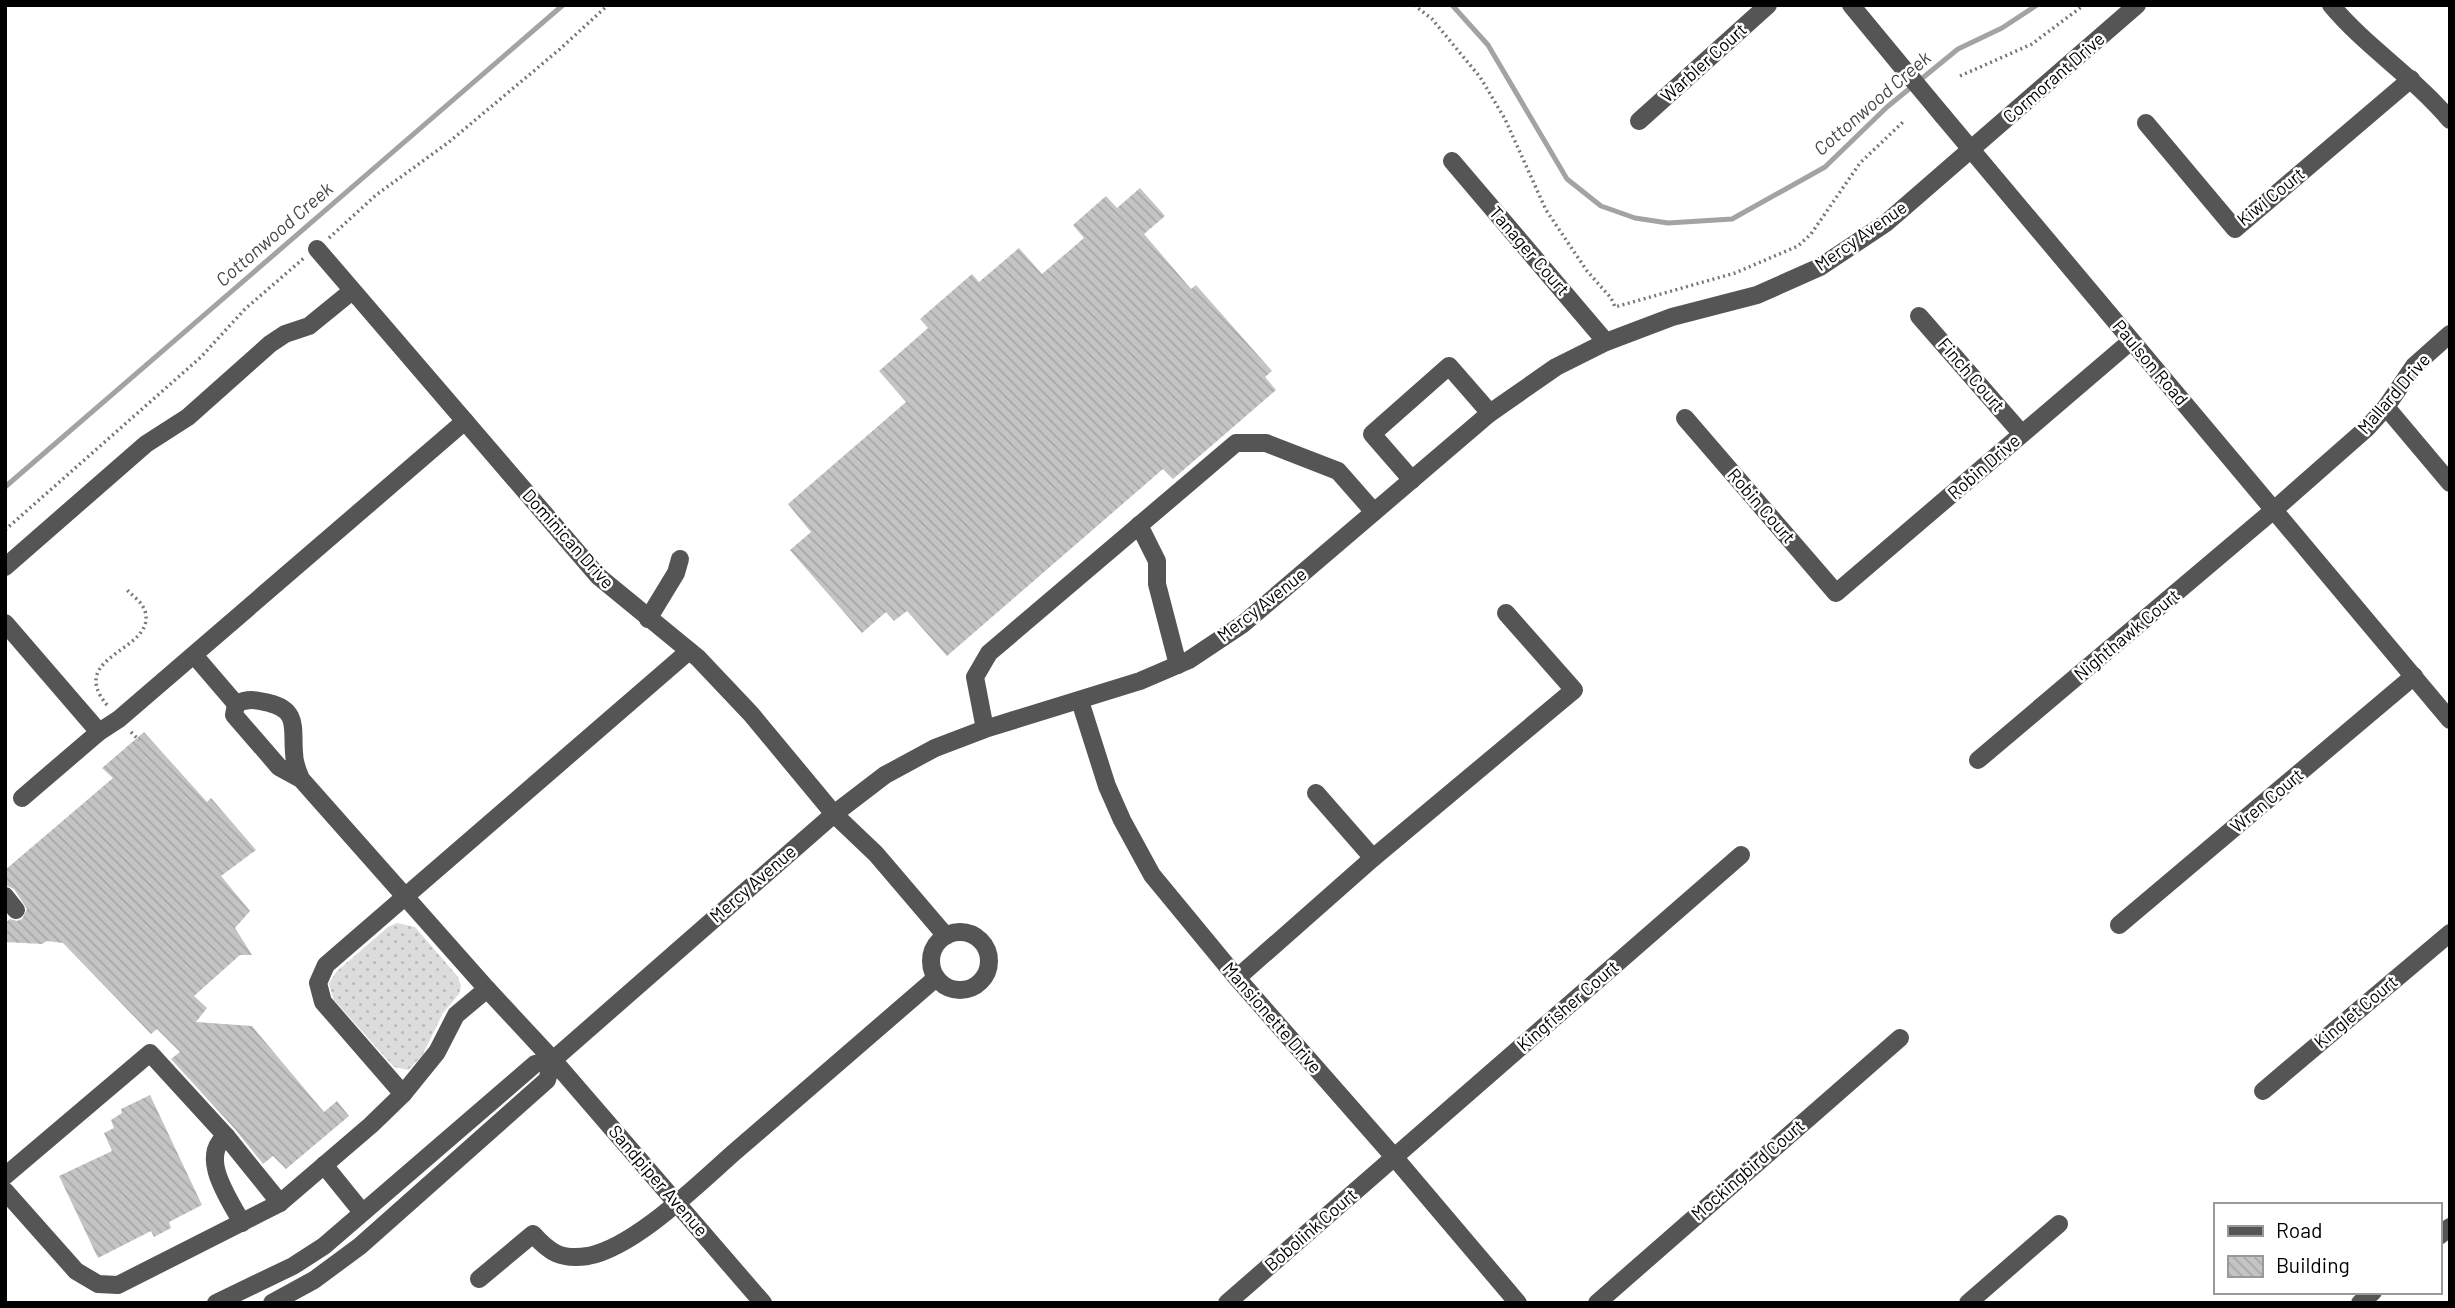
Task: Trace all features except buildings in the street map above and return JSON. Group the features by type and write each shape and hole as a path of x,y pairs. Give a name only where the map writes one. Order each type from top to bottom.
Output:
{"street":[{"name":"Warbler Court","path":"1639,121 1768,5"},
{"name":"Paulson Road","path":"1851,5 2450,720"},
{"name":"Cormorant Drive","path":"1972,150 2137,5"},
{"path":"2331,5 2360,37 2412,79 2450,120"},
{"name":"Kiwi Court","path":"2146,124 2235,229 2412,79"},
{"name":"Mercy Avenue","path":"216,1303 293,1266 324,1246 535,1064 553,1060 834,814 885,775 935,748 985,729 1080,701 1178,665 1243,624 1490,413 1556,367 1606,342 1672,317 1757,295 1820,267 1886,223 1972,150"},
{"name":"Tanager Court","path":"1452,161 1606,342"},
{"name":"Dominican Drive","path":"317,249 598,576 689,651 751,714 834,814 876,854 946,936"},
{"path":"5,566 146,444 188,417 270,344 285,334 309,326 352,290"},
{"name":"Finch Court","path":"1919,316 2022,434"},
{"name":"Mallard Drive","path":"2275,509 2367,428 2386,407 2414,366 2450,334"},
{"name":"Robin Drive","path":"1836,593 2131,341"},
{"path":"1412,480 1372,434 1449,366 1490,413"},
{"path":"2386,407 2450,483"},
{"name":"Robin Court","path":"1685,418 1836,593"},
{"path":"22,798 99,732 119,719 465,421"},
{"path":"985,729 975,677 989,653 1236,443 1266,443 1338,471 1374,512"},
{"name":"Nighthawk Court","path":"1978,760 2275,509"},
{"path":"1139,525 1157,561 1157,583 1178,665"},
{"path":"648,619 676,573 680,559"},
{"path":"1237,978 1373,858 1574,690 1506,613"},
{"path":"5,623 99,732"},
{"path":"403,1094 323,1002 318,983 326,965 689,651"},
{"path":"194,655 236,704"},
{"name":"Wren Court","path":"2119,925 2414,676"},
{"path":"236,704 246,699 274,704 292,718 295,764 301,779"},
{"name":"Mansionette Drive","path":"1080,701 1107,786 1152,875 1237,978 1518,1303"},
{"path":"236,704 234,715 279,767 301,779"},
{"name":"Sandpiper Avenue","path":"301,779 553,1060 763,1303"},
{"path":"1316,793 1373,858"},
{"name":"Kingfisher Court","path":"1395,1158 1741,855"},
{"path":"965,932 982,941 988,949 989,968 979,985 970,989 951,989 936,978 931,959 938,942 946,936 965,932"},
{"name":"Kinglet Court","path":"2263,1091 2450,933"},
{"path":"479,1279 533,1234 545,1248 565,1258 590,1256 619,1244 676,1202 936,978"},
{"path":"5,1191 76,1271 98,1284 118,1285 280,1203 403,1094 437,1052 457,1014 487,989"},
{"name":"Mockingbird Court","path":"1597,1303 1900,1038"},
{"path":"5,1176 150,1053 226,1136 280,1203"},
{"name":"Mercy Avenue","path":"272,1303 314,1280 360,1246 547,1080 553,1060"},
{"path":"226,1136 214,1150 214,1163 242,1223"},
{"name":"Bobolink Court","path":"1227,1303 1395,1158"},
{"path":"324,1165 362,1212"},
{"path":"1968,1303 2059,1224"}],"path":[{"path":"1414,5 1432,19 1480,77 1505,120 1546,210 1615,307 1735,273 1798,246 1811,234 1860,163 1903,122"},
{"path":"1960,76 2032,44 2084,5"},
{"path":"127,590 145,610 144,628 106,662 96,677 95,687 139,740"}],"shaded area":[{"path":"397,923 415,927 458,977 461,986 459,994 443,1013 422,1056 408,1070 394,1067 334,1000 329,984 336,972 388,927"}],"waterway":[{"name":"Cottonwood Creek","path":"5,487 563,5"},
{"name":"Cottonwood Creek","path":"1452,5 1488,45 1567,179 1601,206 1635,218 1668,223 1732,219 1825,167 1887,107 1958,49 2002,28 2037,5"}]}
